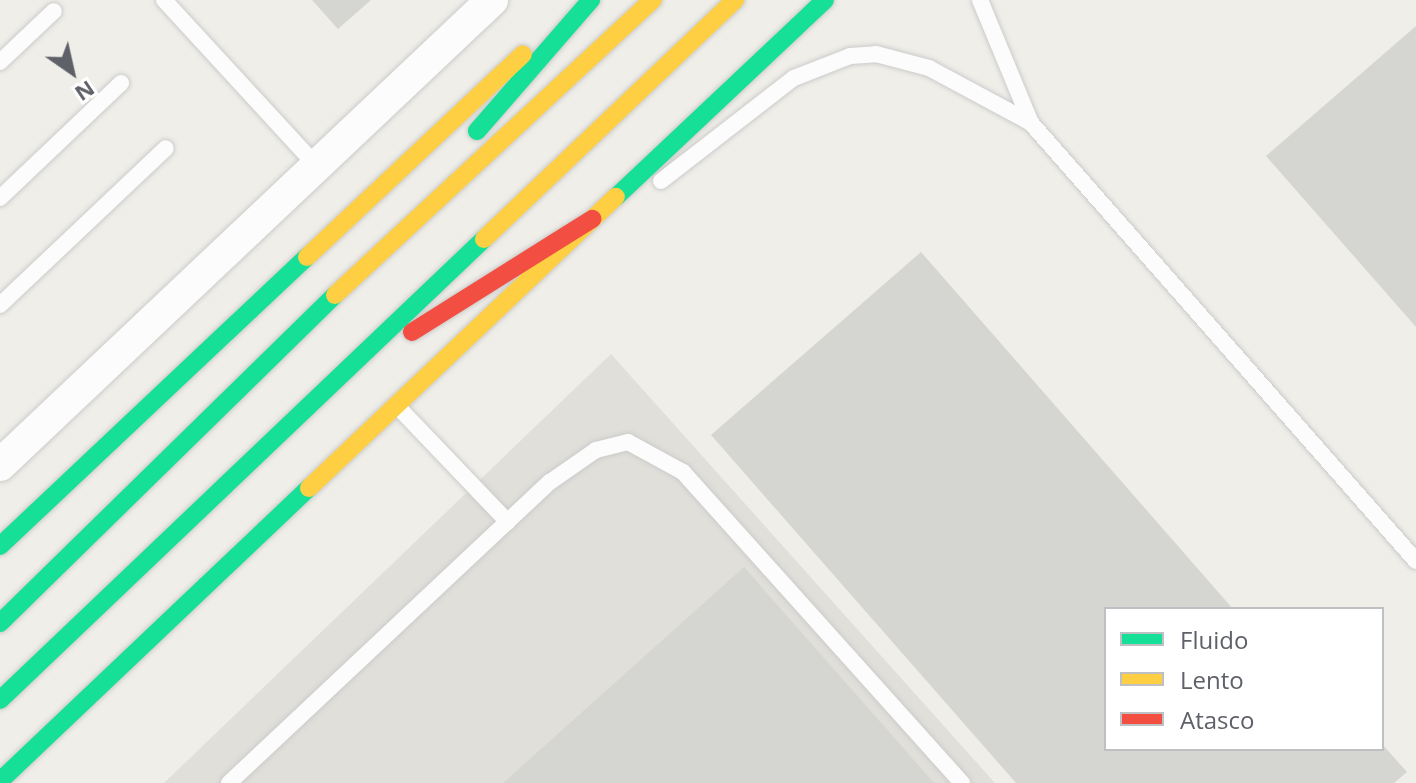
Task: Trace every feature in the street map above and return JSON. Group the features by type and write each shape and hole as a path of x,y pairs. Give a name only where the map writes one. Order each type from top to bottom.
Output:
{"main road":[{"path":"0,546 580,0"},
{"path":"320,309 591,0"},
{"path":"0,623 320,309 653,0"},
{"path":"0,700 735,0"},
{"path":"0,781 825,0"},
{"path":"332,382 592,219"}],"street":[{"path":"0,465 492,0"}],"lane":[{"path":"164,0 315,164"},
{"path":"980,0 1031,123 1416,561"},
{"path":"0,62 54,11"},
{"path":"592,219 687,164 794,78 850,56 876,54 929,68 1031,123"},
{"path":"0,198 121,83"},
{"path":"0,305 166,148"},
{"path":"396,405 508,522"},
{"path":"229,783 508,522 596,450 628,442 651,448 683,472 962,783"}],"shaded area":[{"path":"611,354 995,783 164,783"}],"building":[{"path":"312,0 371,0 338,29"},
{"path":"1416,26 1416,327 1266,156"},
{"path":"921,252 1231,607 1104,607 1104,751 1384,751 1384,746 1407,772 1394,783 1016,783 711,435"},
{"path":"744,567 934,783 503,783"}],"traffic: fast":[{"path":"477,131 591,0"},
{"path":"616,197 825,0"},
{"path":"0,700 484,239"},
{"path":"0,546 307,257"},
{"path":"0,623 335,295"},
{"path":"0,781 309,488"}],"traffic: slow":[{"path":"335,295 653,0"},
{"path":"484,239 735,0"},
{"path":"307,257 523,54"},
{"path":"309,488 616,197"}],"traffic: jam":[{"path":"412,332 592,219"}]}
